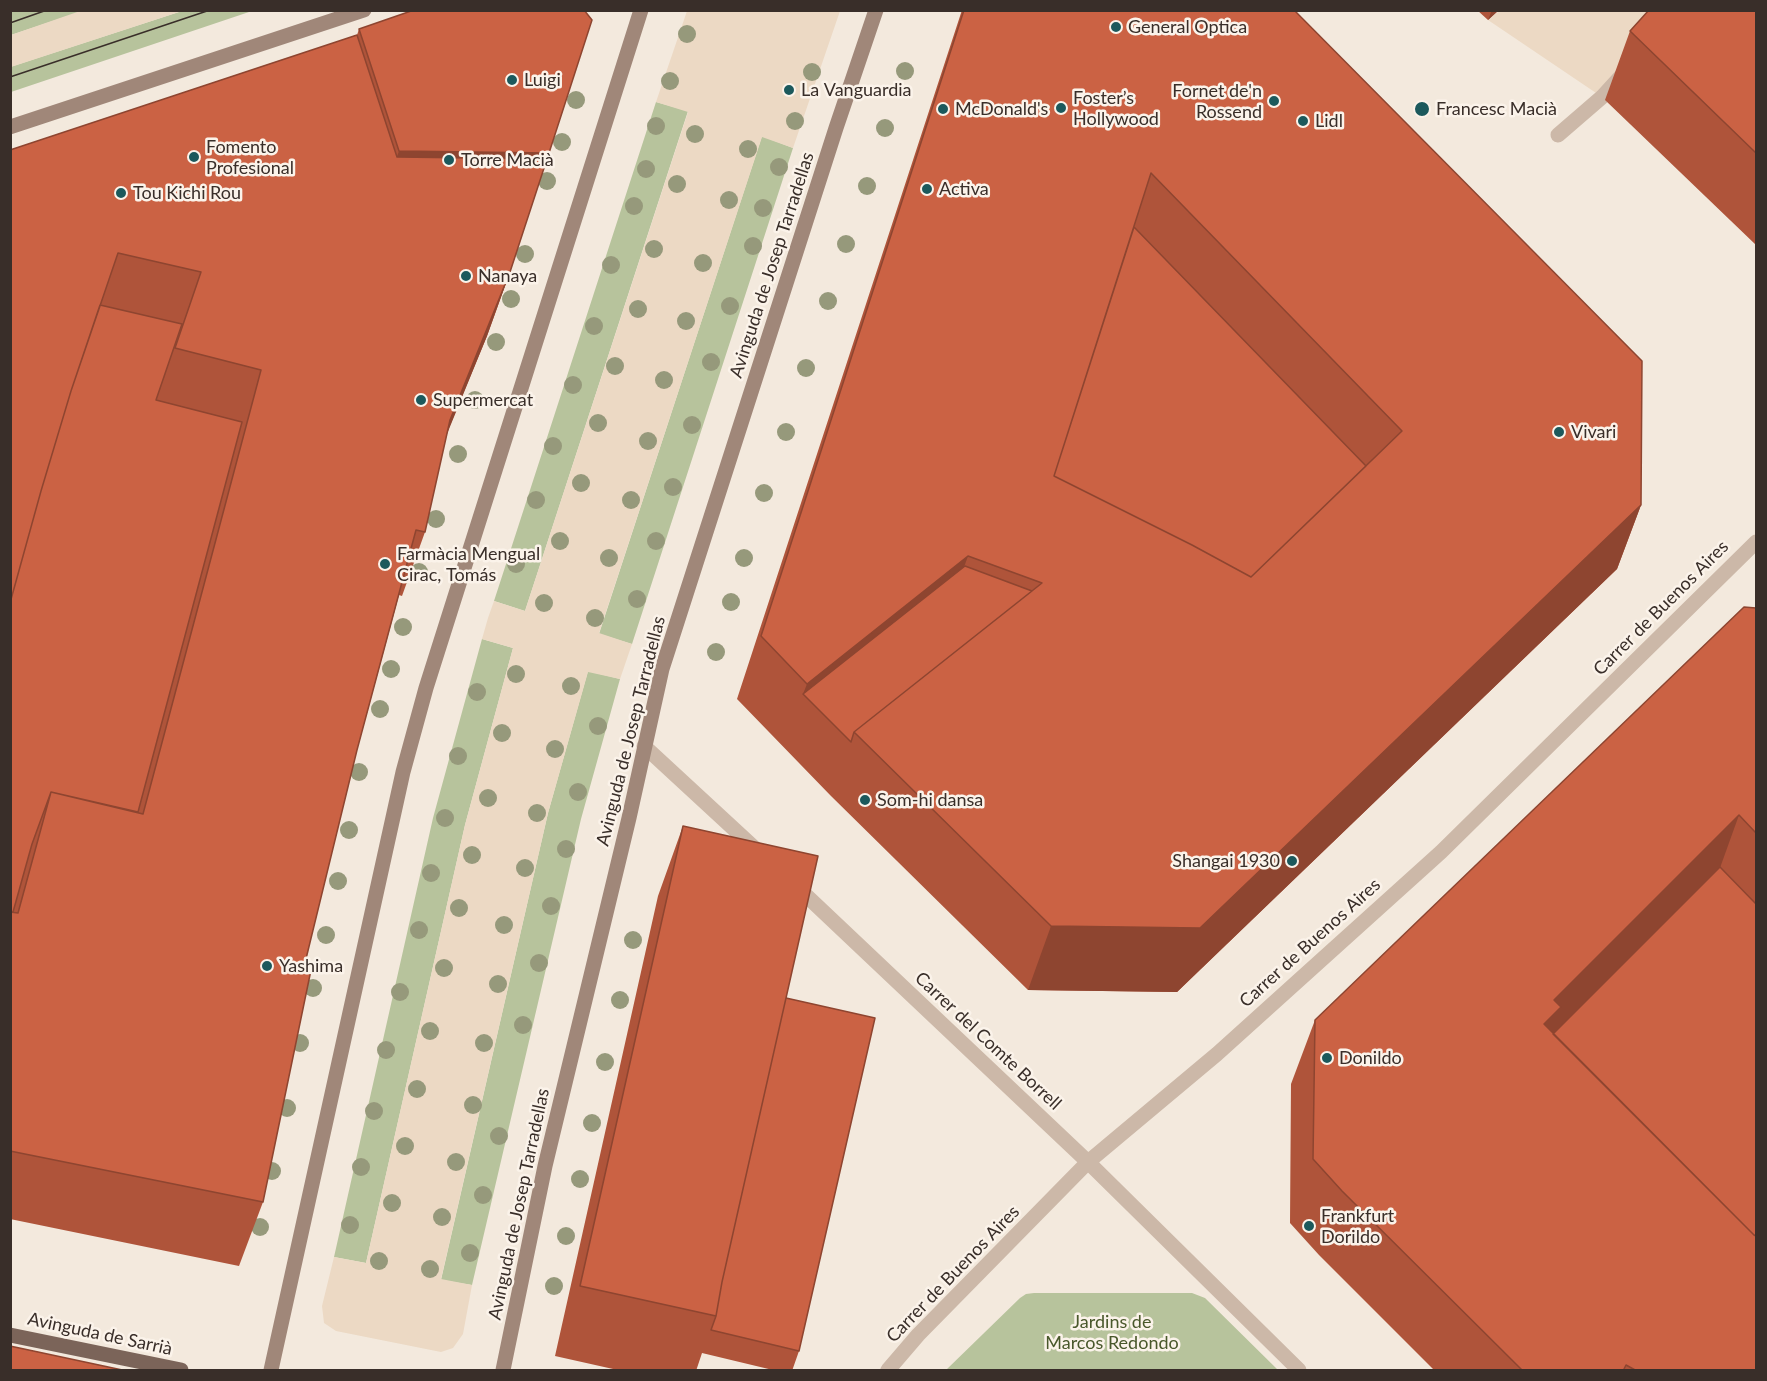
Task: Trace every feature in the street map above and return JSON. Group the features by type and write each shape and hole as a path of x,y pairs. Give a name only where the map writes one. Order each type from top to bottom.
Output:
{"main road":[{"path":"10,127 364,10"},
{"path":"271,1371 403,772 423,699 640,10"},
{"name":"Avinguda de Josep Tarradellas","path":"503,1371 545,1166 629,818 662,669 876,10"},
{"name":"Avinguda de Sarrià","path":"10,1335 181,1371"}],"street":[{"path":"1558,135 1602,97 1634,62"},
{"name":"Carrer de Buenos Aires","path":"888,1371 918,1335 1088,1161 1217,1054 1441,852 1756,542"},
{"name":"Carrer del Comte Borrell","path":"644,746 1088,1161 1299,1371"}],"green space":[{"path":"11,10 83,11 11,35"},
{"path":"182,11 252,11 11,92 10,67"},
{"path":"656,102 688,111 525,611 494,601"},
{"path":"762,136 793,148 632,644 599,634"},
{"path":"482,639 513,648 465,825 366,1263 334,1257 433,818"},
{"path":"588,671 620,679 581,819 472,1285 441,1280 548,813"},
{"name":"Jardins de Marcos Redondo","path":"1034,1293 1192,1293 1205,1298 1278,1370 946,1370 1020,1298"}],"shaded area":[{"path":"83,10 182,11 11,67 11,35"},
{"path":"687,11 840,11 793,148 762,137 599,633 632,644 620,679 588,672 548,813 441,1279 472,1285 463,1334 453,1348 441,1352 336,1331 324,1323 322,1306 334,1257 366,1263 465,825 513,648 482,639 494,601 525,611 688,112 656,102"},
{"path":"1499,11 1682,11 1602,97 1488,20"}],"building":[{"path":"414,10 584,10 592,20 549,153 399,151 359,29"},
{"path":"964,10 1294,10 1642,361 1641,505 1200,928 1051,926 854,732 1042,583 968,556 807,684 761,636","holes":["1151,173 1402,431 1251,577 1054,476"]},
{"path":"1649,10 1756,10 1756,153 1630,31"},
{"path":"357,35 397,157 547,159 510,272 450,420 425,532 416,530 357,750 304,967 311,970 263,1202 10,1151 10,912 18,913 51,792 143,814 261,370 175,348 201,272 118,253 71,391 10,603 10,150"},
{"path":"1134,227 1366,466 1251,577 1054,476"},
{"path":"100,305 182,324 156,400 242,422 138,812 51,792 32,844 13,912 10,912 10,603 71,391"},
{"path":"965,566 1032,591 854,732 851,742 803,694"},
{"path":"1744,607 1756,608 1756,833 1739,815 1554,1000 1561,1007 1544,1024 1756,1236 1756,1371 1637,1371 1626,1365 1623,1371 1523,1371 1342,1191 1313,1159 1315,1020"},
{"path":"683,826 818,856 716,1316 580,1286"},
{"path":"1720,867 1756,904 1756,1236 1553,1034"},
{"path":"786,998 875,1018 799,1351 711,1330"},
{"path":"10,1346 127,1371 10,1371"}],"tram line":[{"path":"10,23 47,10"},
{"path":"10,77 210,10"}],"place":[{"name":"General Optica","path":"1116,27"},
{"name":"Luigi","path":"512,80"},
{"name":"La Vanguardia","path":"789,90"},
{"name":"Fornet de'n Rossend","path":"1274,101"},
{"name":"Foster’s Hollywood","path":"1061,108"},
{"name":"McDonald's","path":"943,109"},
{"name":"Francesc Macià","path":"1422,109"},
{"name":"Lidl","path":"1303,121"},
{"name":"Fomento Profesional","path":"194,157"},
{"name":"Torre Macià","path":"449,160"},
{"name":"Activa","path":"927,189"},
{"name":"Tou Kichi Rou","path":"121,193"},
{"name":"Nanaya","path":"466,276"},
{"name":"Supermercat","path":"421,400"},
{"name":"Vivari","path":"1559,432"},
{"name":"Farmàcia Mengual Cirac, Tomás","path":"385,564"},
{"name":"Som-hi dansa","path":"865,800"},
{"name":"Shangai 1930","path":"1292,861"},
{"name":"Yashima","path":"267,966"},
{"name":"Donildo","path":"1327,1058"},
{"name":"Frankfurt Dorildo","path":"1309,1226"}]}
